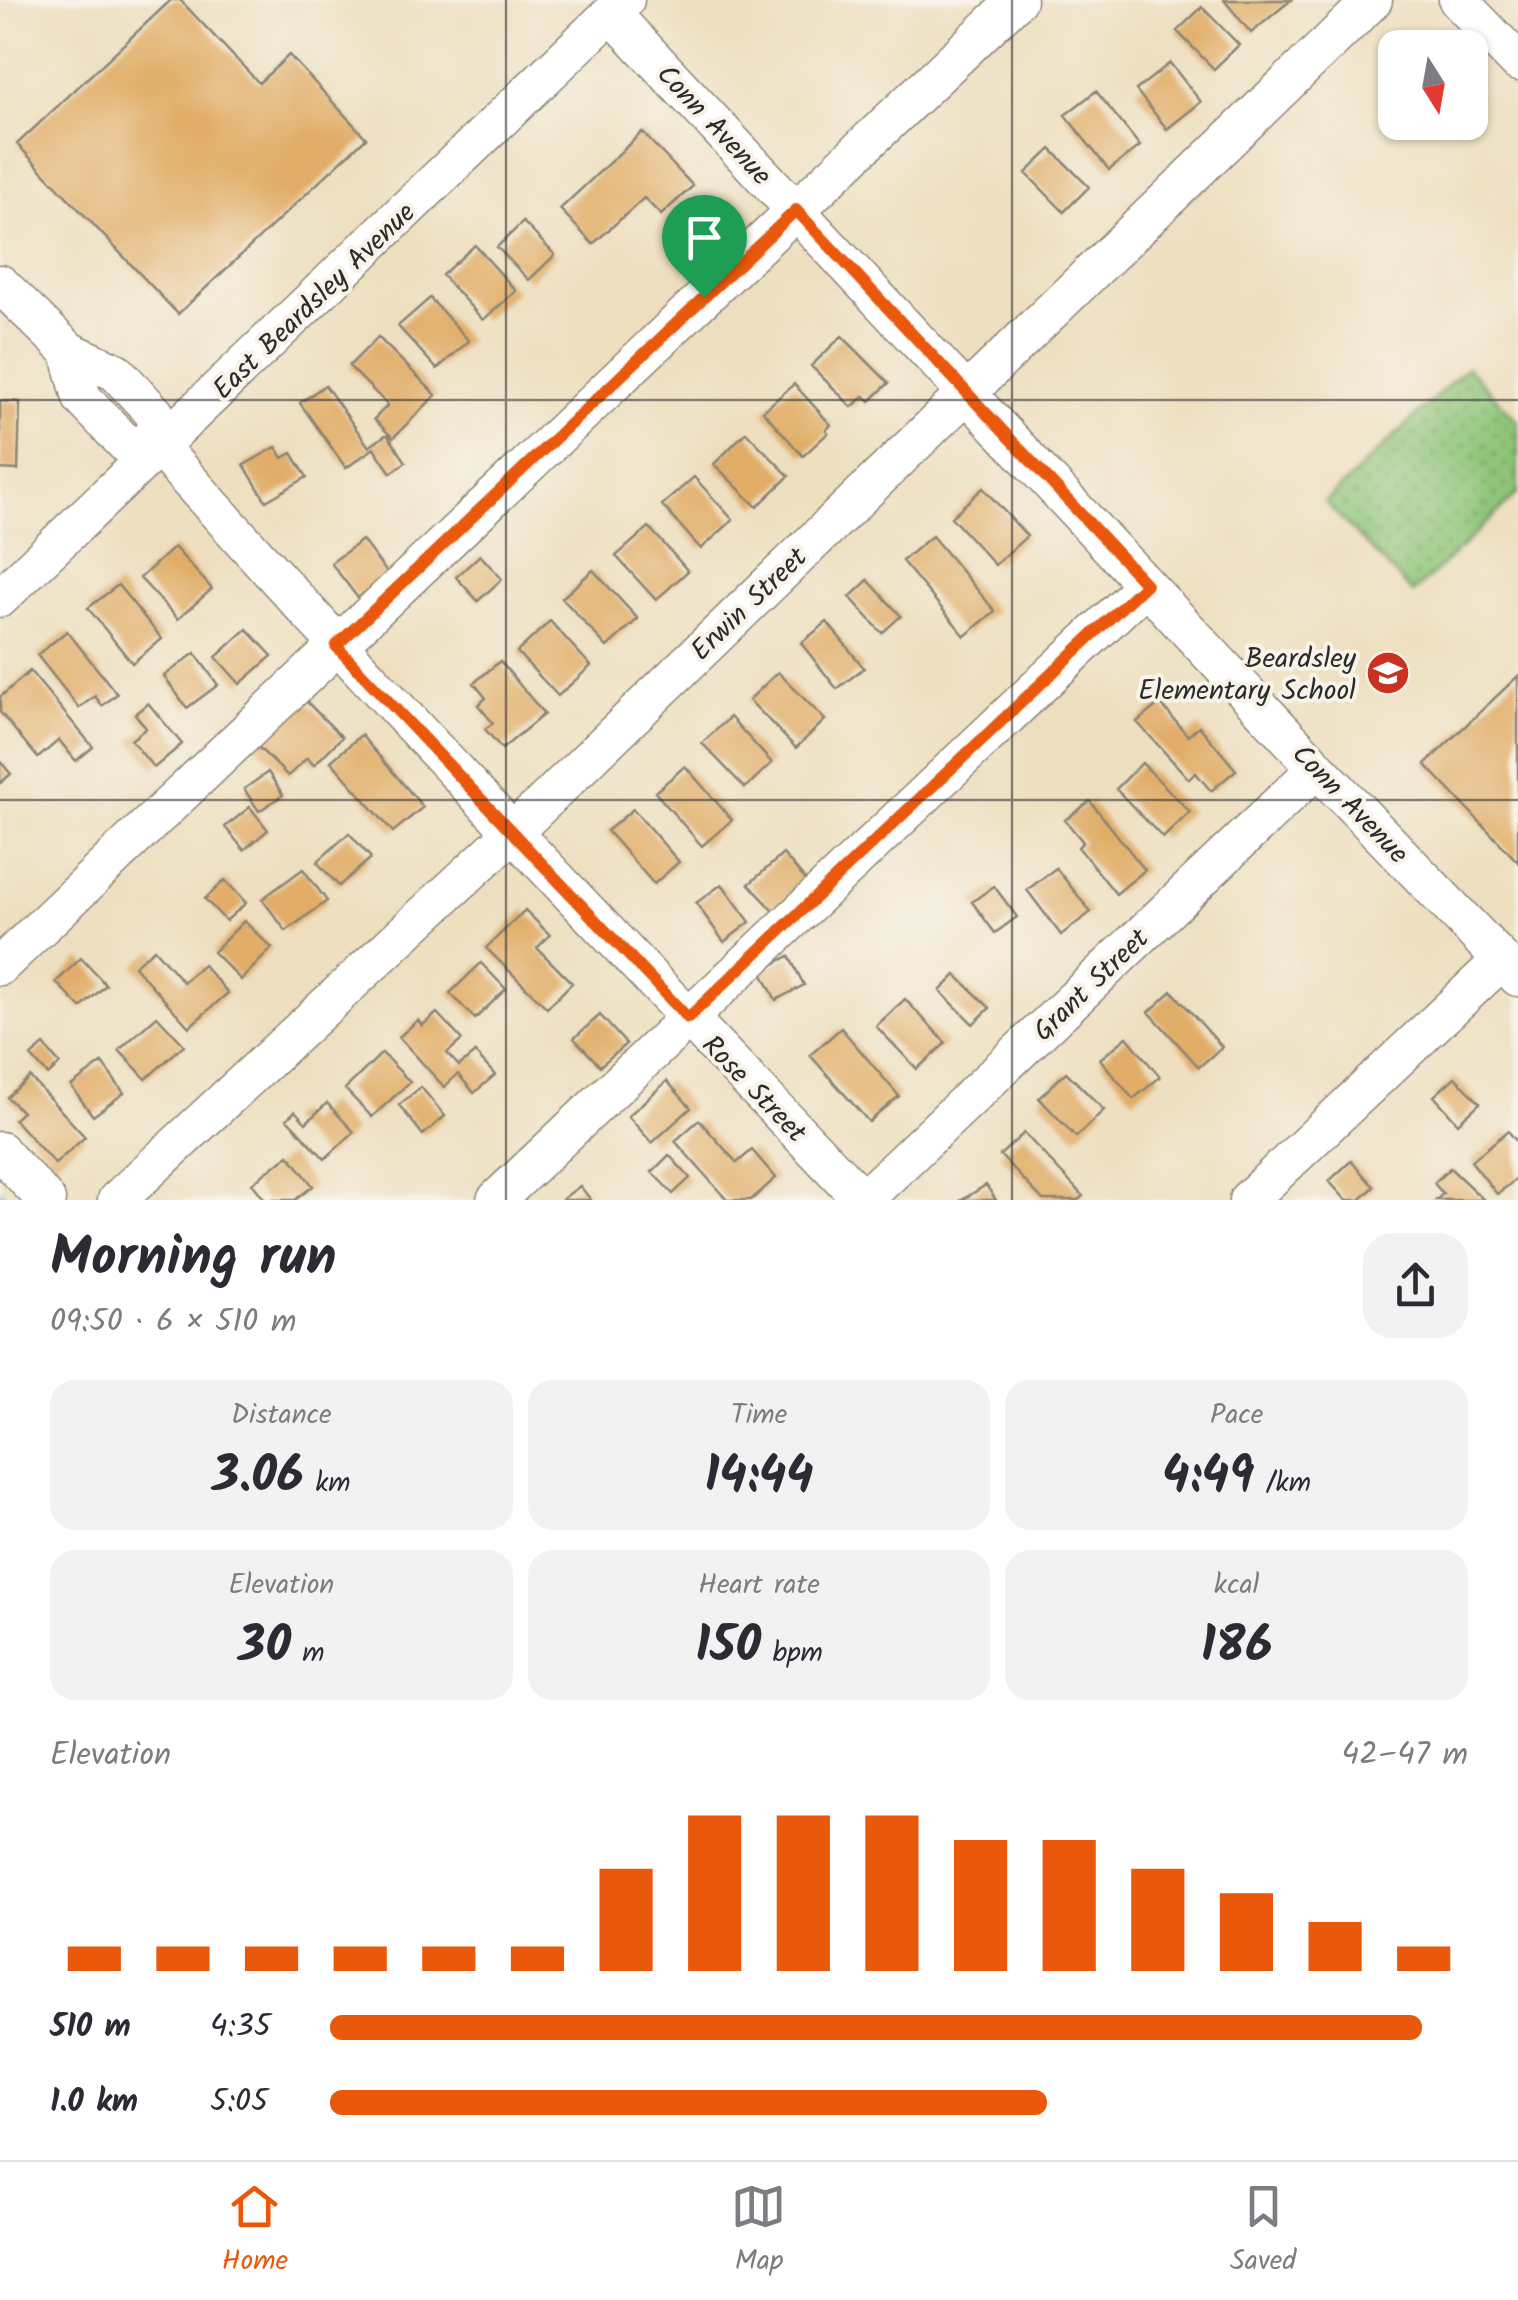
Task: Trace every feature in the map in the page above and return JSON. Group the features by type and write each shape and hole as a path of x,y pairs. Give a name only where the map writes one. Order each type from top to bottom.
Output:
{"street":[{"path":"0,966 1017,0"},
{"name":"Erwin Street","path":"118,1200 511,834 1373,0"},
{"path":"1458,0 1518,62"},
{"name":"Conn Avenue","path":"618,7 796,210 1510,969"},
{"name":"East Beardsley Avenue","path":"0,598 618,7"},
{"path":"0,284 69,351 82,398 125,442 160,448"},
{"name":"Rose Street","path":"160,448 511,834 863,1200"},
{"path":"496,1200 1146,584"},
{"name":"Grant Street","path":"863,1200 1317,768"},
{"path":"1248,1200 1510,969"},
{"path":"0,1152 46,1200"}],"green space":[{"path":"1467,367 1518,421 1518,493 1413,593 1325,502"}],"building":[{"path":"171,0 180,0 259,83 289,55 366,138 178,314 17,144"},
{"path":"1224,0 1291,0 1251,33"},
{"path":"1202,7 1239,45 1214,69 1177,31"},
{"path":"1170,63 1201,102 1167,129 1136,90"},
{"path":"1096,91 1140,146 1109,170 1065,115"},
{"path":"642,132 693,186 661,215 644,198 593,244 560,209"},
{"path":"1051,149 1089,187 1064,212 1026,173"},
{"path":"523,222 555,255 529,280 497,247"},
{"path":"475,245 516,291 483,320 442,275"},
{"path":"430,298 469,341 437,369 398,326"},
{"path":"842,336 889,383 870,401 864,396 852,407 811,366"},
{"path":"378,337 436,395 393,438 374,419 388,405 349,366"},
{"path":"794,384 831,425 828,433 803,456 763,411"},
{"path":"325,385 369,447 387,434 406,462 391,473 374,448 346,468 300,403"},
{"path":"0,401 20,402 18,470 0,469"},
{"path":"746,432 789,476 757,507 714,464"},
{"path":"276,447 283,458 292,453 307,477 266,501 244,465"},
{"path":"694,477 733,520 701,549 662,505"},
{"path":"983,488 1027,536 995,565 951,517"},
{"path":"649,527 688,571 656,600 616,556"},
{"path":"932,536 995,611 965,636 902,561"},
{"path":"362,540 388,574 358,598 331,563"},
{"path":"174,547 212,589 178,619 140,578"},
{"path":"480,555 502,579 478,601 456,577"},
{"path":"593,570 638,619 607,647 562,598"},
{"path":"868,580 901,616 882,633 850,597"},
{"path":"118,585 162,639 132,663 88,608"},
{"path":"550,621 591,666 558,696 517,652"},
{"path":"827,622 864,668 837,689 801,643"},
{"path":"247,629 272,656 240,684 216,657"},
{"path":"67,631 117,694 102,706 95,696 79,708 37,655"},
{"path":"195,653 218,685 187,708 164,676"},
{"path":"500,661 544,714 502,749 485,729 493,723 478,705 486,698 474,683"},
{"path":"30,671 93,747 76,761 59,740 38,758 0,712 0,697"},
{"path":"778,672 825,720 796,748 749,700"},
{"path":"1518,676 1518,862 1425,764"},
{"path":"303,698 342,737 314,765 307,758 288,776 256,745"},
{"path":"148,703 182,744 154,768 131,740 146,728 135,714"},
{"path":"1160,703 1188,736 1199,726 1236,770 1211,791 1196,773 1189,779 1137,722"},
{"path":"730,717 772,763 745,788 702,743"},
{"path":"361,735 423,807 393,832 331,761"},
{"path":"0,761 11,774 0,783"},
{"path":"1142,763 1190,812 1163,838 1116,789"},
{"path":"685,766 732,820 702,846 655,792"},
{"path":"268,772 283,795 259,811 244,789"},
{"path":"1090,801 1145,870 1116,894 1078,847 1083,842 1065,820"},
{"path":"250,807 268,830 244,850 225,827"},
{"path":"633,809 679,862 654,884 607,831"},
{"path":"349,833 371,858 339,886 317,862"},
{"path":"783,854 807,882 774,911 749,884"},
{"path":"1056,868 1091,912 1061,935 1027,890"},
{"path":"303,869 327,901 286,931 262,899"},
{"path":"225,880 246,903 226,921 205,899"},
{"path":"722,884 750,922 724,942 696,903"},
{"path":"994,886 1017,917 995,933 972,902"},
{"path":"525,910 550,935 537,948 572,983 547,1008 486,948"},
{"path":"244,921 272,948 241,980 213,952"},
{"path":"154,949 183,982 203,965 228,993 189,1027 134,966"},
{"path":"789,956 804,985 776,1000 761,971"},
{"path":"81,958 106,985 81,1008 56,982"},
{"path":"481,963 506,989 475,1019 450,993"},
{"path":"956,975 990,1008 973,1024 940,991"},
{"path":"1172,991 1222,1047 1199,1067 1149,1012"},
{"path":"905,999 946,1043 917,1069 876,1026"},
{"path":"437,1013 462,1040 447,1053 459,1066 475,1053 495,1075 474,1093 458,1074 444,1087 399,1037 418,1020 422,1026"},
{"path":"600,1015 626,1044 600,1066 574,1038"},
{"path":"157,1016 184,1045 146,1079 119,1050"},
{"path":"841,1028 899,1096 869,1122 810,1055"},
{"path":"1127,1037 1160,1077 1133,1099 1100,1059"},
{"path":"44,1045 60,1064 48,1075 31,1056"},
{"path":"382,1053 410,1082 372,1117 345,1089"},
{"path":"102,1063 124,1093 93,1116 71,1086"},
{"path":"1066,1072 1104,1110 1076,1137 1039,1098"},
{"path":"30,1077 85,1137 55,1164 14,1119 22,1112 7,1097"},
{"path":"1455,1077 1480,1103 1458,1123 1434,1096"},
{"path":"667,1081 691,1108 652,1143 628,1116"},
{"path":"421,1087 445,1116 423,1135 399,1105"},
{"path":"327,1103 354,1132 325,1159 287,1119 295,1111 306,1123"},
{"path":"699,1120 737,1163 752,1150 776,1178 751,1200 727,1200 675,1141"},
{"path":"1508,1131 1518,1143 1518,1178 1497,1194 1471,1161"},
{"path":"1024,1133 1083,1196 1078,1200 1043,1200 1000,1155"},
{"path":"289,1155 313,1186 295,1200 265,1200 252,1183"},
{"path":"669,1155 690,1178 673,1194 652,1172"},
{"path":"1351,1161 1374,1187 1360,1200 1346,1200 1329,1181"},
{"path":"1450,1168 1484,1200 1436,1200 1443,1194 1434,1183"},
{"path":"986,1185 996,1200 962,1200"},
{"path":"580,1186 591,1200 561,1200"}],"waterway":[{"path":"0,1195 5,1200"}],"place":[{"name":"Beardsley Elementary School","path":"1388,673"}],"route":[{"path":"796,210 1146,584 688,1018 336,646 704,297 796,210"}]}
